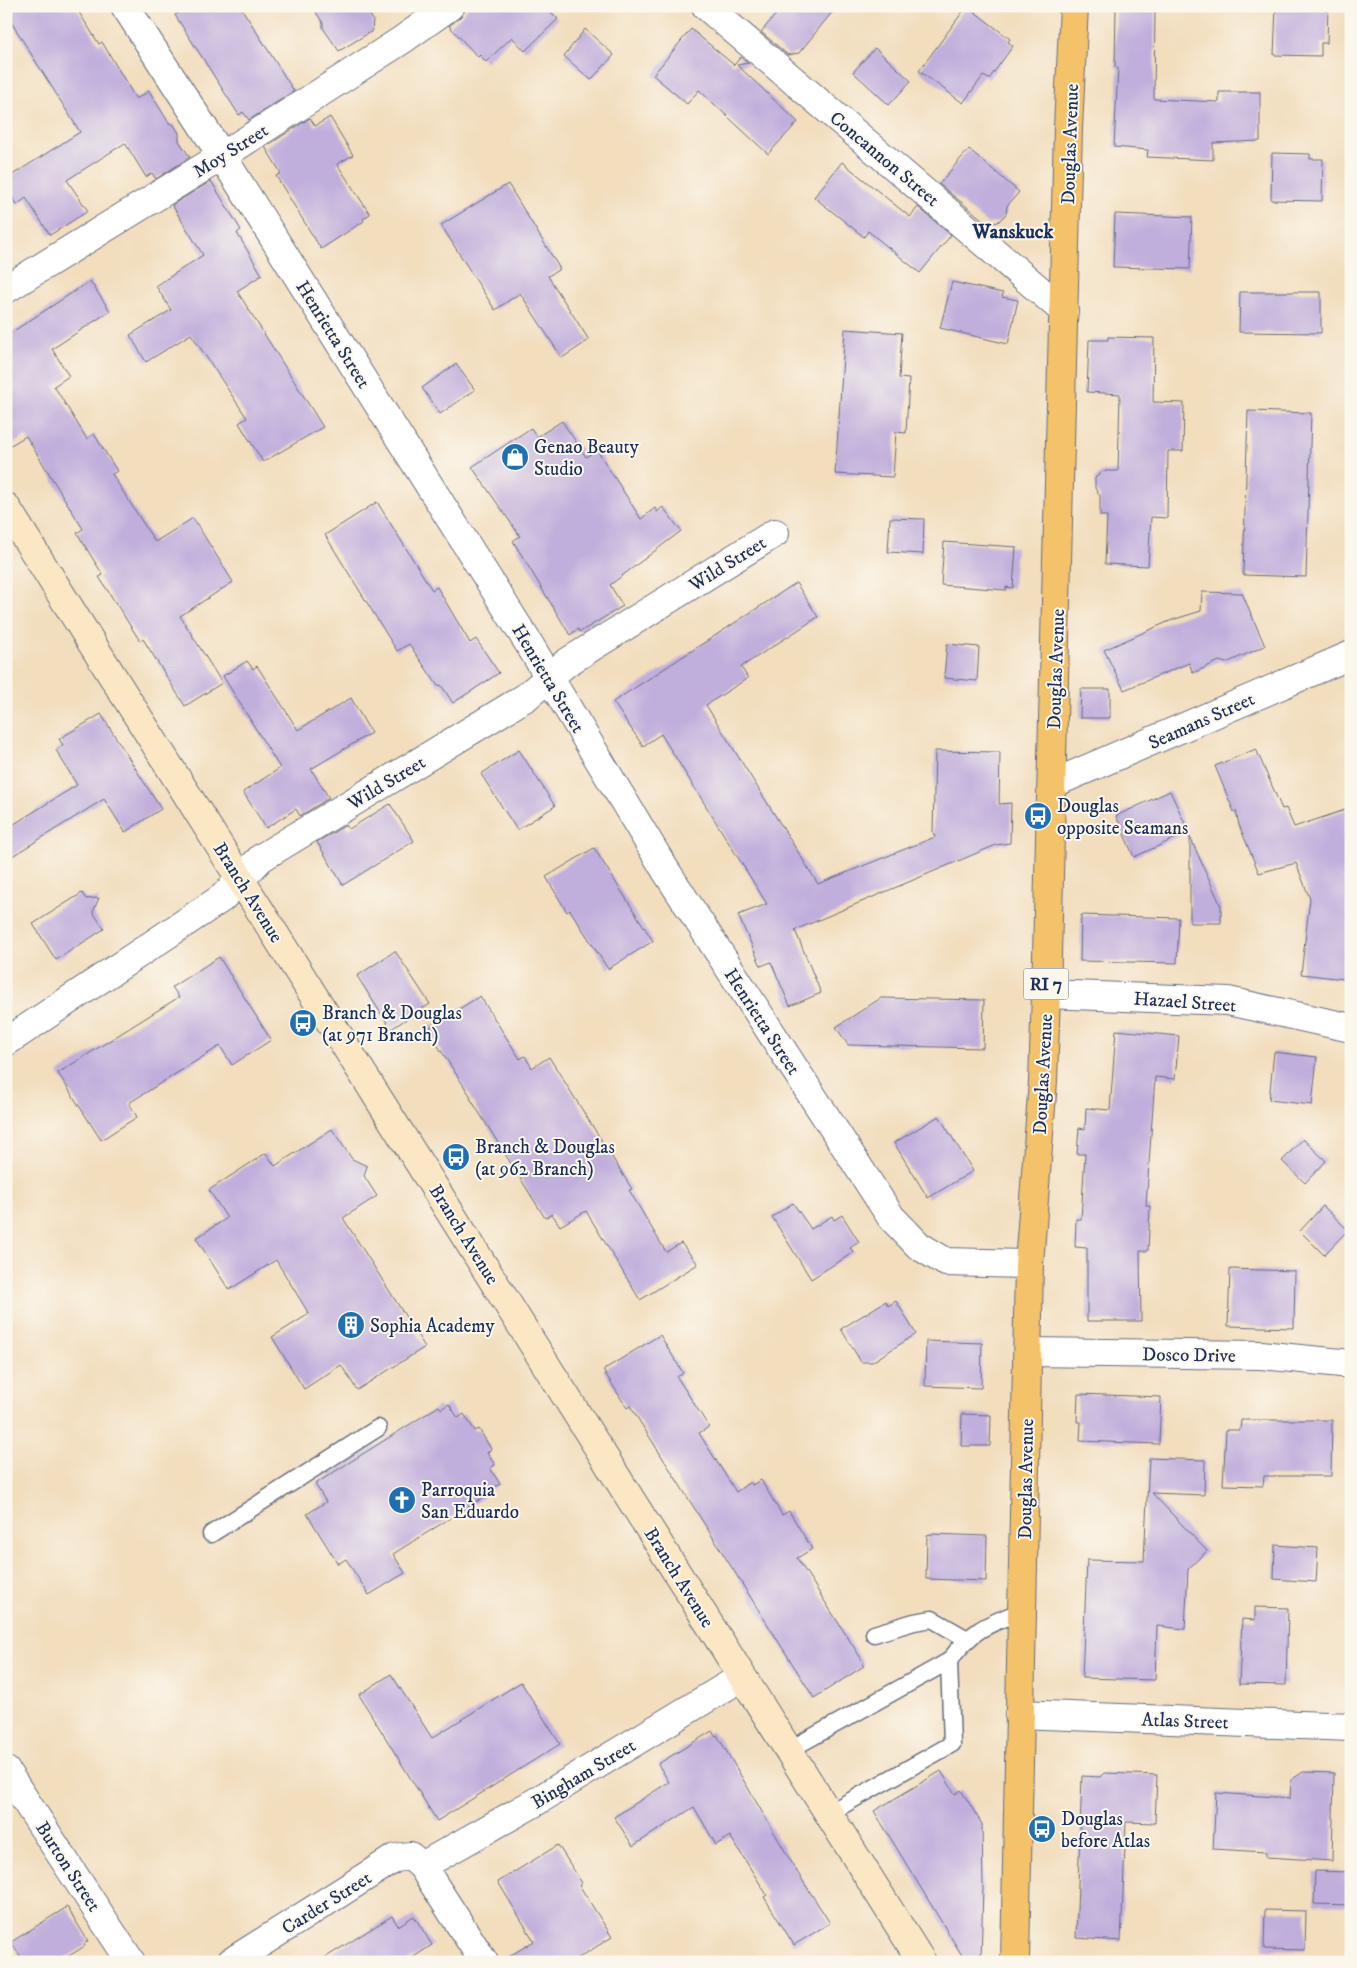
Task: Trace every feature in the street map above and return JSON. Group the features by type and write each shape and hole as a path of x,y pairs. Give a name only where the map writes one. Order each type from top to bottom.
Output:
{"main road":[{"name":"Douglas Avenue","path":"1015,1962 1029,1264 1043,1081 1068,128 1074,6"},
{"name":"Branch Avenue","path":"6,507 922,1962"}],"street":[{"name":"Henrietta Street","path":"125,6 222,156 529,644 666,871 890,1217 919,1246 946,1262 1029,1264"},
{"name":"Moy Street","path":"6,289 222,156 394,45 450,6"},
{"name":"Concannon Street","path":"706,6 1064,311"},
{"name":"Wild Street","path":"6,1042 222,898 261,858 526,697 566,663 775,534"},
{"name":"Seamans Street","path":"1052,784 1351,655"},
{"name":"Hazael Street","path":"1046,994 1228,1001 1351,1028"},
{"name":"Dosco Drive","path":"1028,1352 1261,1355 1351,1364"},
{"name":"Bingham Street","path":"422,1866 540,1799 742,1677"},
{"name":"Atlas Street","path":"1019,1714 1351,1727"},
{"name":"Burton Street","path":"6,1771 131,1962"},
{"name":"Carder Street","path":"231,1962 395,1858 410,1856 422,1866"},
{"path":"422,1866 484,1962"}],"lane":[{"path":"211,1534 378,1428"},
{"path":"789,1750 949,1661 967,1639 985,1626 1022,1611"},
{"path":"874,1634 914,1622 932,1619 967,1639"},
{"path":"828,1814 952,1744 949,1661"}],"building":[{"path":"6,6 75,6 99,44 102,42 136,99 149,91 169,123 174,125 179,133 179,141 190,157 156,179 152,173 146,177 125,143 67,180 88,211 50,235 26,198 17,205 6,188 6,179 80,132 6,14"},
{"path":"189,6 240,6 294,91 249,120 243,112 239,115 175,15"},
{"path":"312,6 365,6 373,20 372,31 339,51 323,28 323,23"},
{"path":"469,6 545,6 558,19 525,51 512,37 486,62 480,55 478,57 449,26"},
{"path":"783,6 837,6 799,53 788,55 761,32"},
{"path":"967,6 1010,39 1008,42 1013,46 989,79 983,76 963,103 919,71"},
{"path":"1276,6 1328,6 1327,43 1321,43 1321,56 1274,55"},
{"path":"1116,7 1155,8 1154,99 1219,102 1219,92 1260,92 1260,141 1213,143 1213,160 1147,157 1148,150 1114,147 1118,68 1115,67"},
{"path":"585,29 614,55 591,80 564,56"},
{"path":"691,29 734,65 741,57 749,63 737,65 798,122 768,154 699,90 687,104 653,75"},
{"path":"875,48 911,81 889,105 853,72"},
{"path":"330,117 353,155 337,164 370,214 363,219 364,221 321,249 276,176 281,173 265,147 310,118 315,126"},
{"path":"969,149 1019,192 1007,206 1006,214 998,222 988,224 939,184"},
{"path":"1272,153 1310,154 1310,159 1323,159 1322,201 1271,200"},
{"path":"842,162 910,217 918,207 951,235 920,273 868,231 864,237 814,197"},
{"path":"211,181 241,230 237,233 262,275 237,291 323,427 263,462 239,423 247,418 191,334 146,362 130,335 171,310 156,286 203,255 172,205"},
{"path":"508,184 560,269 548,276 589,340 562,358 520,293 495,310 441,225"},
{"path":"1115,214 1192,217 1190,269 1113,267"},
{"path":"90,281 110,311 52,349 69,376 54,386 87,439 94,434 117,471 112,474 155,542 193,518 233,582 180,616 222,683 185,706 143,639 140,641 99,577 103,575 77,533 83,529 26,436 6,448 6,336"},
{"path":"952,282 1003,293 1002,297 1018,300 1008,344 940,328"},
{"path":"1240,292 1321,292 1321,333 1239,332"},
{"path":"845,329 902,333 899,378 909,379 906,433 896,432 893,477 835,474"},
{"path":"1108,337 1154,338 1153,402 1184,403 1183,451 1168,451 1167,518 1151,517 1148,566 1105,564 1107,516 1100,516 1100,496 1095,488 1095,478 1103,471 1118,471 1120,394 1087,392 1089,340 1108,340"},
{"path":"456,364 475,390 440,414 422,388"},
{"path":"1248,411 1311,413 1306,577 1243,575"},
{"path":"562,421 586,457 597,450 641,519 655,508 657,512 663,507 681,531 610,585 623,606 580,632 578,629 570,635 513,541 520,536 472,467 531,428 537,437"},
{"path":"377,502 432,590 437,587 470,643 476,639 499,673 453,703 441,685 438,686 409,644 397,651 325,535"},
{"path":"890,518 924,519 923,554 888,552"},
{"path":"944,542 1016,547 1013,588 1006,587 1006,590 941,585"},
{"path":"796,583 818,617 741,667 748,678 706,705 818,884 935,837 933,832 935,751 1000,752 999,804 1011,803 1010,843 996,845 795,930 821,993 790,1006 771,962 761,966 738,915 767,904 661,734 643,746 613,702"},
{"path":"1202,592 1242,593 1265,646 1226,663 1219,661 1193,673 1189,663 1124,690 1104,650 1172,620 1201,611"},
{"path":"947,644 979,647 977,681 944,678"},
{"path":"247,661 253,669 257,666 298,730 351,698 371,733 311,769 329,798 300,816 296,809 266,828 243,792 280,768 223,676"},
{"path":"1081,689 1110,689 1110,718 1080,718"},
{"path":"101,714 161,809 125,832 104,799 6,860 6,829 77,785 56,750 63,745 59,739"},
{"path":"1256,749 1282,809 1286,808 1294,827 1351,808 1351,928 1344,979 1301,974 1310,899 1296,863 1259,873 1239,825 1236,811 1234,812 1215,766"},
{"path":"519,750 555,806 517,830 481,774"},
{"path":"1170,791 1189,832 1134,857 1116,816"},
{"path":"390,804 414,841 343,885 317,842 346,825 349,829"},
{"path":"1190,837 1221,906 1221,923 1190,923"},
{"path":"594,848 653,941 608,969 570,910 567,912 546,877"},
{"path":"82,893 86,899 99,898 93,912 104,929 56,960 33,924"},
{"path":"1081,915 1179,918 1177,963 1080,961"},
{"path":"395,951 430,1004 391,1029 357,976"},
{"path":"219,957 271,1040 232,1065 220,1046 129,1103 137,1117 101,1140 58,1073 179,997 172,987"},
{"path":"480,996 520,1059 525,1056 532,1068 549,1057 632,1189 629,1190 666,1252 681,1243 698,1264 640,1300 586,1211 560,1226 552,1214 545,1218 427,1029"},
{"path":"881,998 984,1000 983,1048 848,1045 836,1027"},
{"path":"1116,1030 1179,1036 1175,1079 1155,1077 1146,1206 1150,1206 1148,1251 1140,1251 1141,1321 1087,1321 1087,1248 1075,1247 1076,1219 1081,1219 1085,1154 1077,1154 1079,1128 1085,1129 1086,1108 1110,1110"},
{"path":"1274,1052 1317,1057 1312,1105 1269,1100"},
{"path":"939,1116 973,1171 928,1198 894,1143"},
{"path":"332,1129 352,1159 367,1166 364,1176 377,1196 343,1218 425,1347 357,1390 341,1365 304,1389 272,1337 309,1314 276,1260 229,1290 196,1238 227,1218 209,1190 266,1153 275,1166"},
{"path":"1303,1139 1326,1161 1305,1183 1282,1161"},
{"path":"793,1203 811,1229 832,1216 834,1220 842,1215 859,1242 850,1248 854,1252 811,1279 772,1217"},
{"path":"1323,1206 1348,1230 1324,1255 1300,1231"},
{"path":"1230,1269 1295,1271 1294,1328 1228,1326"},
{"path":"886,1301 888,1306 896,1301 916,1334 872,1362 861,1362 841,1329"},
{"path":"660,1335 683,1373 677,1377 709,1427 699,1433 736,1492 750,1482 752,1485 761,1480 782,1515 789,1511 812,1549 797,1558 864,1663 862,1664 864,1666 814,1698 630,1406 627,1408 603,1370"},
{"path":"926,1341 982,1343 981,1388 925,1386"},
{"path":"1078,1394 1161,1397 1159,1444 1080,1441 1081,1422 1077,1422"},
{"name":"Parroquia San Eduardo","path":"449,1404 458,1418 464,1414 475,1431 479,1429 491,1449 487,1453 495,1465 490,1468 500,1484 482,1495 484,1497 393,1554 405,1573 369,1595 346,1559 338,1564 307,1514 326,1502 315,1484 439,1406 441,1409"},
{"path":"962,1414 991,1415 990,1446 961,1446"},
{"path":"1241,1420 1332,1420 1331,1476 1264,1476 1263,1486 1223,1485 1226,1430 1240,1430"},
{"path":"1149,1458 1205,1460 1204,1495 1152,1493 1207,1551 1188,1569 1185,1629 1157,1626 1155,1680 1082,1678 1087,1560 1144,1561"},
{"path":"927,1535 987,1536 986,1581 926,1579"},
{"path":"1275,1545 1318,1548 1316,1582 1274,1579"},
{"path":"1255,1607 1288,1608 1286,1685 1239,1684 1242,1619 1255,1620"},
{"path":"391,1674 432,1738 521,1682 560,1744 437,1821 359,1695"},
{"path":"712,1731 715,1736 717,1735 799,1875 830,1923 794,1945 764,1897 767,1895 730,1836 716,1845 694,1807 633,1846 614,1817 669,1782 658,1764"},
{"path":"941,1771 955,1794 961,1790 982,1824 981,1962 966,1962 874,1811"},
{"path":"1303,1772 1334,1773 1332,1861 1266,1857 1266,1852 1213,1849 1216,1793 1290,1798 1291,1780"},
{"path":"1104,1773 1157,1775 1155,1823 1126,1822 1121,1941 1076,1938 1082,1776 1100,1777"},
{"path":"558,1845 582,1883 579,1885 612,1937 572,1962 500,1962 534,1941 498,1882"},
{"path":"1315,1871 1350,1872 1349,1905 1314,1904"},
{"path":"67,1907 88,1941 84,1944 85,1946 59,1962 24,1962 11,1942"},
{"path":"1265,1910 1306,1911 1305,1950 1264,1949"},
{"path":"392,1916 398,1926 414,1916 432,1945 406,1962 318,1962"}],"place":[{"name":"Genao Beauty Studio","path":"515,457"},
{"name":"Douglas opposite Seamans","path":"1038,816"},
{"name":"Branch & Douglas (at 971 Branch)","path":"303,1023"},
{"name":"Branch & Douglas (at 962 Branch)","path":"456,1157"},
{"name":"Sophia Academy","path":"351,1325"},
{"name":"Parroquia San Eduardo","path":"402,1500"},
{"name":"Douglas before Atlas","path":"1042,1829"}],"district":[{"name":"Wanskuck","path":"1013,231"}]}
